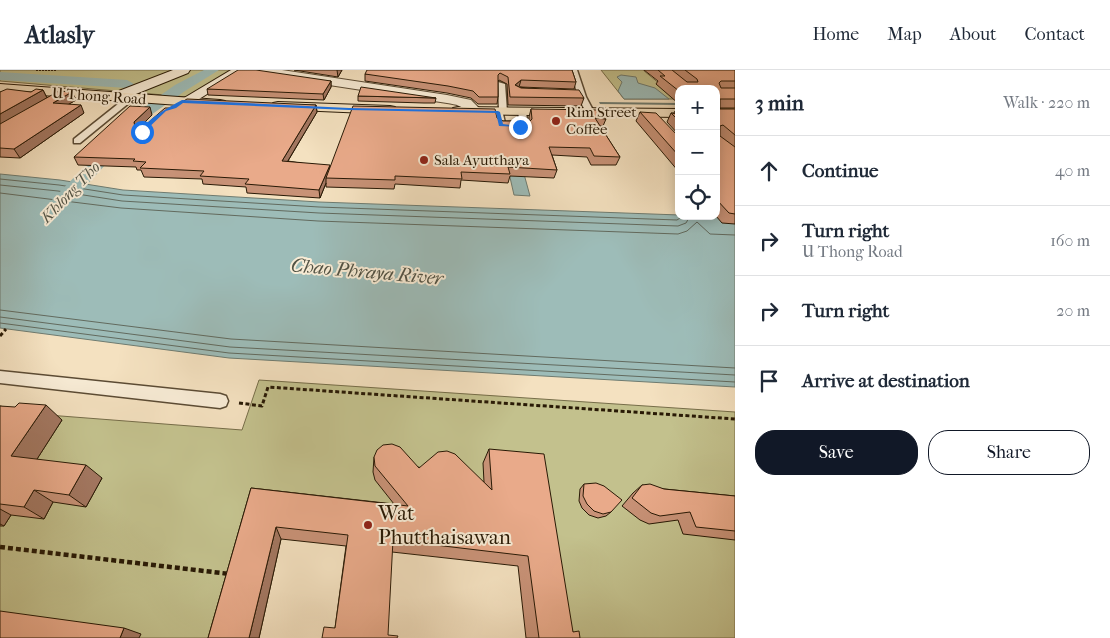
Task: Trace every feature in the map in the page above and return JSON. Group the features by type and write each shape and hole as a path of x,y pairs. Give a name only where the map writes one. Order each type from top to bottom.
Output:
{"main road":[{"name":"U Thong Road","path":"0,88 179,103 232,104"},
{"path":"261,106 408,110"},
{"path":"427,111 675,113"}],"street":[{"path":"116,97 184,70"},
{"path":"179,103 240,70"},
{"path":"257,70 447,99 466,104 476,112"},
{"path":"0,96 15,89"}],"lane":[{"path":"574,70 590,112"},
{"path":"500,112 501,84"},
{"path":"48,103 65,93"},
{"path":"573,93 582,93"},
{"path":"77,141 137,98"},
{"path":"650,112 662,125"},
{"path":"0,377 220,401"}],"path":[{"path":"36,70 56,70"},
{"path":"0,336 6,329"},
{"path":"220,401 262,406 268,387 735,419"},
{"path":"0,548 238,575"}],"shaded area":[{"path":"0,70 234,70 187,97 0,81"},
{"path":"601,70 643,70 675,97 675,99 624,99"},
{"name":"Wat Phutthaisawan","path":"259,380 735,412 735,638 564,638 548,534 258,502 221,638 0,638 0,466 35,414 242,430"}],"water":[{"path":"621,75 636,77 638,83 655,88 669,99 624,99 618,91 622,82 617,77"},
{"path":"509,173 524,174 530,196 514,195"},
{"name":"Chao Phraya River","path":"0,174 60,180 123,190 319,202 675,215 675,220 720,220 720,216 735,217 735,387 229,358 0,328"}],"building":[{"path":"238,70 256,70 331,81 323,94 207,89"},
{"path":"367,70 572,70 576,82 521,80 515,85 521,88 579,90 584,98 510,97 508,77 500,73 498,75 498,97 479,97 473,91 365,74"},
{"path":"658,70 672,70 687,82 698,82 697,79 685,70 735,70 735,81 721,81 720,85 675,85 675,88 660,76 665,76"},
{"path":"720,86 721,88 735,88 735,99 720,99"},
{"path":"361,87 436,98 358,96"},
{"path":"7,89 31,92 36,89 43,90 0,114 0,92"},
{"path":"59,91 72,92 53,103 81,105 14,149 0,148 0,124"},
{"path":"187,99 316,105 282,161 330,165 319,190 245,184 249,179 200,176 204,171 140,168 146,162 133,161 135,159 74,157 130,106 150,107 134,122 135,128 142,128 165,108 172,108"},
{"path":"353,106 495,109 497,118 503,121 530,121 532,119 531,109 600,110 606,119 595,118 620,157 594,156 590,148 549,147 557,170 508,167 510,174 461,172 462,179 395,176 395,180 326,178"},
{"path":"720,109 735,109 735,135 723,125 720,126"},
{"path":"640,112 656,113 675,133 675,151"},
{"path":"720,136 735,147 735,214 729,213 720,203"},
{"path":"19,403 46,405 11,456 86,465 69,495 34,490 24,507 0,504 0,406 15,407"},
{"path":"392,444 400,447 419,468 438,452 447,451 455,454 492,490 489,449 544,454 573,632 579,631 580,638 539,638 528,556 393,540 388,635 398,636 397,638 322,638 324,627 335,628 348,535 276,527 249,638 208,638 251,488 408,506 375,466 374,457 377,450 383,445"},
{"path":"596,483 604,486 622,500 611,512 603,514 594,511 587,504 583,496 584,484"},
{"path":"650,484 664,489 735,496 735,531 696,527 690,512 660,516 651,513 632,498 642,485"},
{"path":"0,611 124,628 120,638 0,638"}],"waterway":[{"name":"Khlong Tho","path":"54,209 146,112 180,88 213,70"},
{"path":"0,76 127,84"},
{"path":"600,103 675,104"}],"place":[{"name":"Rim Street Coffee","path":"556,121"},
{"name":"Sala Ayutthaya","path":"424,160"},
{"name":"Wat Phutthaisawan","path":"368,525"}],"route":[{"path":"142,132 164,110 174,107 182,101 349,109 498,112 501,125 520,127"}]}
